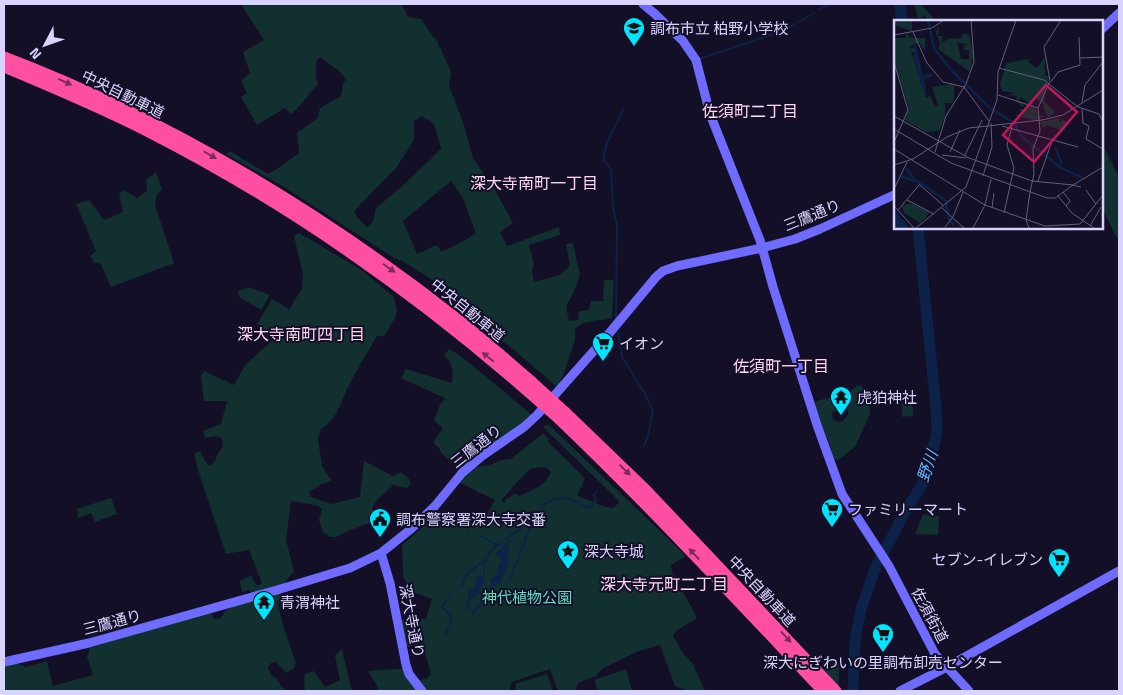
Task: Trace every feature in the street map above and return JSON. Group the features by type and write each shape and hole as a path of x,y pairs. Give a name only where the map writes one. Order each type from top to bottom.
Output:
{"highway":[{"name":"中央自動車道","path":"4,57 58,79 198,147 285,198 336,231 426,295 461,322 562,415 626,484 686,539 836,691"},
{"name":"中央自動車道","path":"4,67 48,85 145,130 272,201 349,251 528,385"},
{"name":"中央自動車道","path":"686,539 823,691"}],"street":[{"name":"佐須街道","path":"650,6 683,41 696,60 710,114 762,248 800,370 844,498 889,566 935,654 969,691"},
{"path":"1103,28 1119,13"},
{"name":"三鷹通り","path":"4,662 89,643 277,590 350,568 381,553 398,541 434,506 476,460 538,415 663,271 677,266 762,248 796,238 894,195"},
{"name":"深大寺通り","path":"381,553 386,565 406,665 413,680 422,691"},
{"path":"900,691 947,667 1119,571"}],"green space":[{"path":"241,4 402,4 408,17 421,19 436,39 451,72 449,86 463,122 473,158 492,185 513,223 500,232 507,246 559,227 560,235 529,245 534,264 532,272 534,282 560,275 570,266 566,244 573,243 580,275 566,306 569,321 578,320 579,311 589,310 591,301 603,301 604,280 614,280 612,318 583,323 575,329 575,340 564,373 557,387 442,292 444,287 404,262 394,258 284,187 226,154 230,151 268,174 299,153 297,133 318,118 320,108 341,96 346,79 339,71 320,57 316,61 318,84 295,111 291,114 285,108 257,125 241,97 247,93 241,81 250,73 243,52 264,40","holes":["422,116 434,124 441,149 376,208 373,222 367,227 354,211 396,168 414,140 414,121","451,181 463,198 476,234 446,250 441,251 437,245 417,254 403,221"]},
{"path":"914,4 921,4 935,20 928,20 925,16 918,18"},
{"path":"1105,149 1119,177 1119,242 1103,210 1103,150"},
{"path":"156,172 162,190 157,194 155,205 174,263 111,287 100,263 94,263 90,256 96,251 76,204 89,200 104,220 123,212 119,194 124,190 137,198 147,191 146,180"},
{"path":"299,233 363,271 394,297 397,311 384,336 377,336 351,380 331,421 321,429 318,439 322,466 332,481 322,484 309,492 311,497 331,504 360,497 364,461 393,476 401,472 411,483 407,488 393,485 377,500 372,508 379,518 378,520 336,537 330,537 323,532 319,520 322,509 316,505 291,501 286,540 294,571 284,584 282,600 278,604 283,626 296,663 294,668 286,673 276,662 271,663 268,667 271,675 276,678 285,691 4,691 4,667 16,663 26,667 47,661 53,686 93,675 87,656 89,648 207,611 209,614 212,614 214,619 221,618 230,608 252,598 250,590 242,592 240,581 252,575 253,580 258,586 262,583 249,550 226,554 198,470 194,454 200,451 206,463 210,466 222,448 221,437 205,438 203,431 221,424 227,401 204,401 201,376 204,371 234,385 245,365 274,339 284,318 274,337 257,324 272,299 289,309 287,313 302,288 303,275 294,236"},
{"path":"248,287 270,295 261,310 239,297 238,291"},
{"path":"449,349 461,356 531,414 521,426 476,456 459,470 442,454 433,442 443,428 434,421 445,398 401,378 406,369 452,383 452,368 444,355"},
{"path":"857,385 861,386 868,393 870,414 855,447 838,460 832,456 831,448 816,413 815,402 843,395","holes":["846,408 848,415 842,422 833,419 832,414 834,411"]},
{"path":"913,391 913,416 902,417 902,392"},
{"name":"神代植物公園","path":"548,424 686,556 671,565 672,572 696,619 677,630 673,635 682,652 692,663 705,691 687,691 675,686 660,645 639,651 603,668 596,676 578,683 576,689 578,691 558,691 550,669 512,682 509,691 418,691 418,681 427,678 431,674 423,646 416,644 408,647 402,641 399,620 426,619 432,599 410,591 403,576 402,545 441,511 468,529 480,518 483,519 480,527 495,500 458,482 477,467 511,459 543,433 549,439 548,442 585,478 577,496 613,508 620,502 543,427","holes":["547,468 551,472 542,485 520,496 515,494 506,499 505,503 501,501 530,469"]},
{"path":"111,498 117,514 95,522 91,513 78,518 77,509"},
{"path":"923,514 939,516 938,535 915,534"},
{"path":"122,617 125,627 92,636 90,630"},
{"path":"801,646 824,669 840,659 838,691 816,691"},
{"path":"342,649 352,691 305,691 305,674 314,671 325,687 340,680 335,656"},
{"path":"404,669 417,691 376,691 379,689 368,671"},
{"path":"626,669 632,691 598,691 594,680"},
{"path":"547,674 553,691 517,691 515,684"}],"water":[{"path":"509,541 508,565 501,582 495,586 490,582 490,579 499,572 498,567 502,558 495,554"},
{"path":"477,577 484,578 484,582 475,597 470,597 468,592 474,588"}],"waterway":[{"path":"820,9 829,4"},
{"name":"野川","path":"900,4 902,20"},
{"path":"799,22 814,13"},
{"path":"699,59 782,31 795,24"},
{"path":"616,321 617,225 613,208 611,171 604,161 604,154 623,108"},
{"name":"野川","path":"853,691 855,640 861,609 875,569 905,512 923,483 928,471 937,432 918,229"},
{"path":"617,328 622,357 645,394 653,411 644,446"},
{"path":"509,582 535,517 546,503 556,499 568,498 590,507 596,501 594,495 597,491"},
{"path":"506,539 522,528"},
{"path":"481,536 497,545"},
{"path":"484,564 490,552 501,543"},
{"path":"461,587 469,572 484,561"},
{"path":"484,570 484,578"},
{"path":"473,614 490,593 492,584"},
{"path":"445,634 450,627 451,616 442,607 450,596"},
{"path":"470,597 467,605 470,610"}],"place":[{"name":"調布市立 柏野小学校","path":"634,47"},
{"name":"イオン","path":"603,362"},
{"name":"虎狛神社","path":"841,416"},
{"name":"ファミリーマート","path":"832,528"},
{"name":"調布警察署深大寺交番","path":"380,538"},
{"name":"深大寺城","path":"568,570"},
{"name":"セブン-イレブン","path":"1059,578"},
{"name":"青渭神社","path":"264,621"},
{"name":"深大にぎわいの里調布卸売センター","path":"883,653"}],"district":[{"name":"佐須町二丁目","path":"750,111"},
{"name":"深大寺南町一丁目","path":"534,183"},
{"name":"深大寺南町四丁目","path":"301,334"},
{"name":"佐須町一丁目","path":"781,366"},
{"name":"深大寺元町二丁目","path":"664,584"}]}
